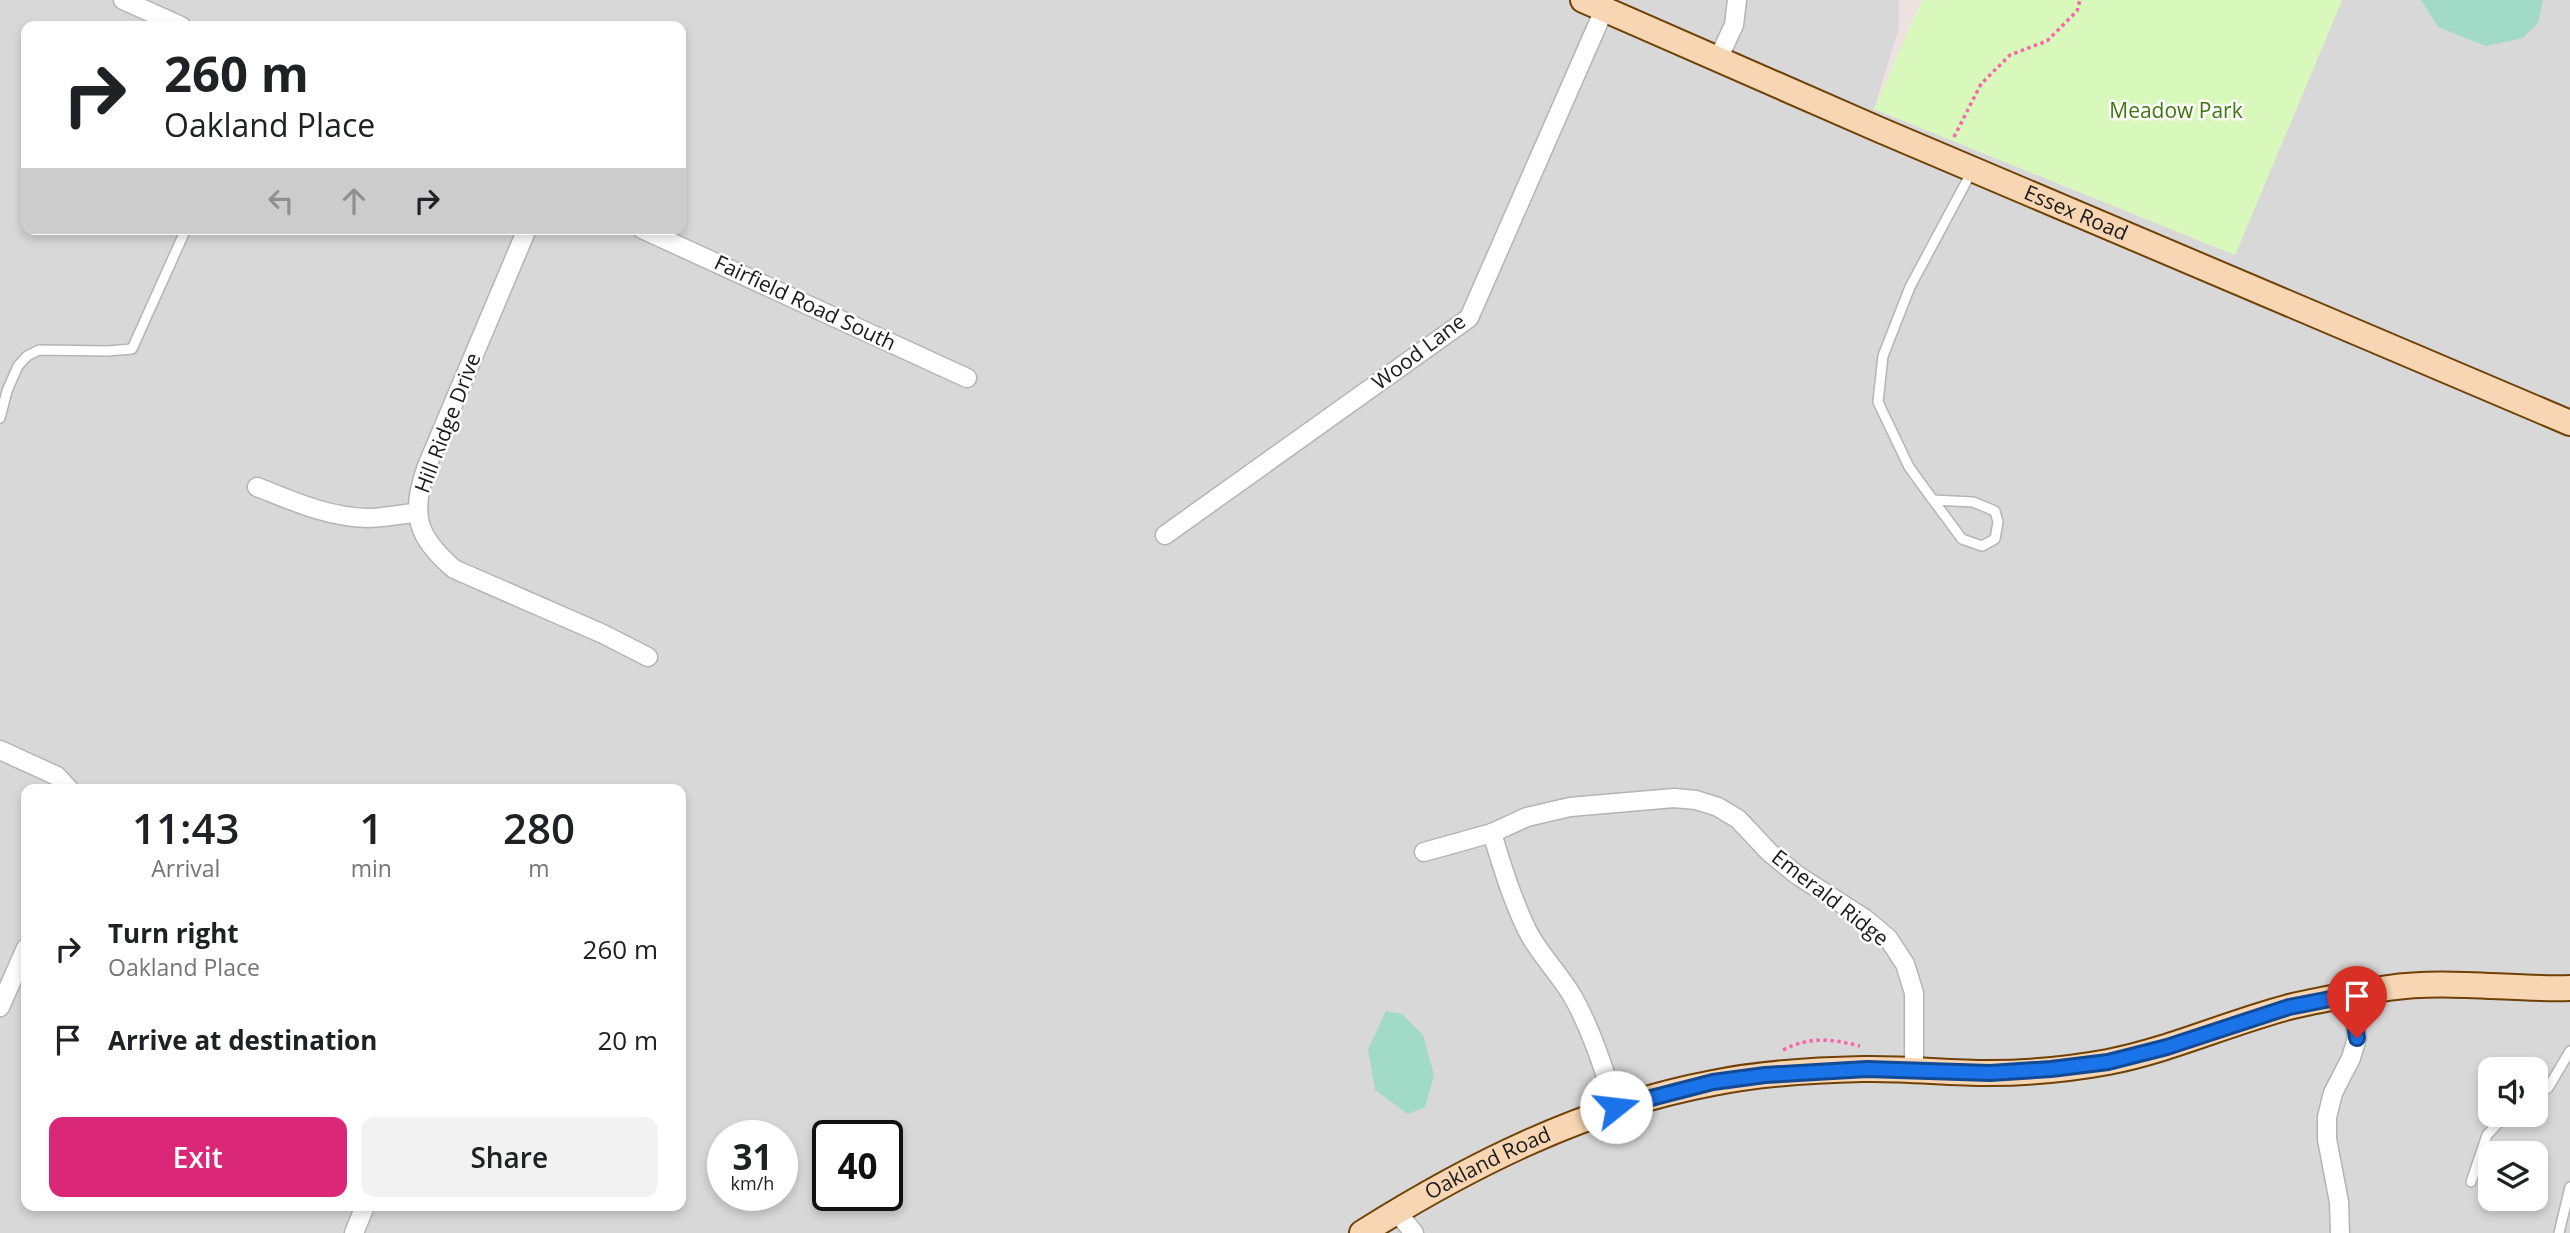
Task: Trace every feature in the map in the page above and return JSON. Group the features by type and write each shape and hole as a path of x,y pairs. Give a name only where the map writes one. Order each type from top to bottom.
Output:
{"street":[{"path":"123,0 170,21"},
{"path":"1718,59 1734,25 1737,0"},
{"name":"Essex Road","path":"1594,5 1973,170 2570,423"},
{"name":"Wood Lane","path":"1165,535 1469,318 1594,5"},
{"name":"Hill Ridge Drive","path":"524,235 427,466 420,485 416,513 425,536 438,555 454,569 603,634 648,657"},
{"name":"Fairfield Road South","path":"655,235 967,378"},
{"path":"257,487 313,509 341,515 369,518 416,513"},
{"path":"0,750 57,775 65,784"},
{"name":"Emerald Ridge","path":"1424,852 1492,833 1527,817 1570,807 1674,798 1696,800 1718,807 1738,819 1769,852 1797,875 1864,918 1888,938 1905,964 1914,993 1914,1070"},
{"path":"1492,833 1515,903 1533,941 1571,994 1588,1026 1616,1107"},
{"path":"0,1007 21,959"},
{"name":"Oakland Road","path":"1362,1233 1486,1161 1552,1132 1616,1107 1713,1082 1765,1075 1855,1069 1990,1073 2051,1069 2108,1062 2167,1047 2289,1007 2351,995 2406,987 2570,988"},
{"path":"2340,1233 2339,1202 2327,1139 2327,1117 2333,1093 2351,1058 2357,1038 2351,995"},
{"path":"354,1233 363,1211"},
{"path":"1397,1212 1414,1233"}],"lane":[{"path":"1933,500 1973,502 1994,511 1998,522 1995,539 1982,546 1962,539 1933,500 1909,467 1878,402 1883,356 1910,287 1973,170"},
{"path":"0,418 18,366 27,356 39,350 132,349 183,235"},
{"path":"2548,1088 2570,1051"},
{"path":"2471,1182 2487,1135 2495,1127"},
{"path":"2559,1233 2570,1187"}],"path":[{"path":"1945,158 1963,116 1981,85 2011,55 2047,41 2077,11 2080,0"}],"shaded area":[{"path":"0,0 1899,0 1899,28 1874,109 2235,255 2342,0 2570,0 2570,1233 0,1233"},
{"path":"2421,0 2543,0 2538,23 2523,38 2486,46 2438,27"},
{"path":"1386,1011 1402,1014 1423,1035 1434,1075 1425,1107 1408,1114 1375,1090 1368,1049"}],"green space":[{"name":"Meadow Park","path":"1922,0 2342,0 2235,255 1874,109"}],"route":[{"path":"1616,1107 1713,1082 1819,1070 1990,1073 2108,1062 2167,1047 2289,1007 2351,995 2357,1038"}]}
